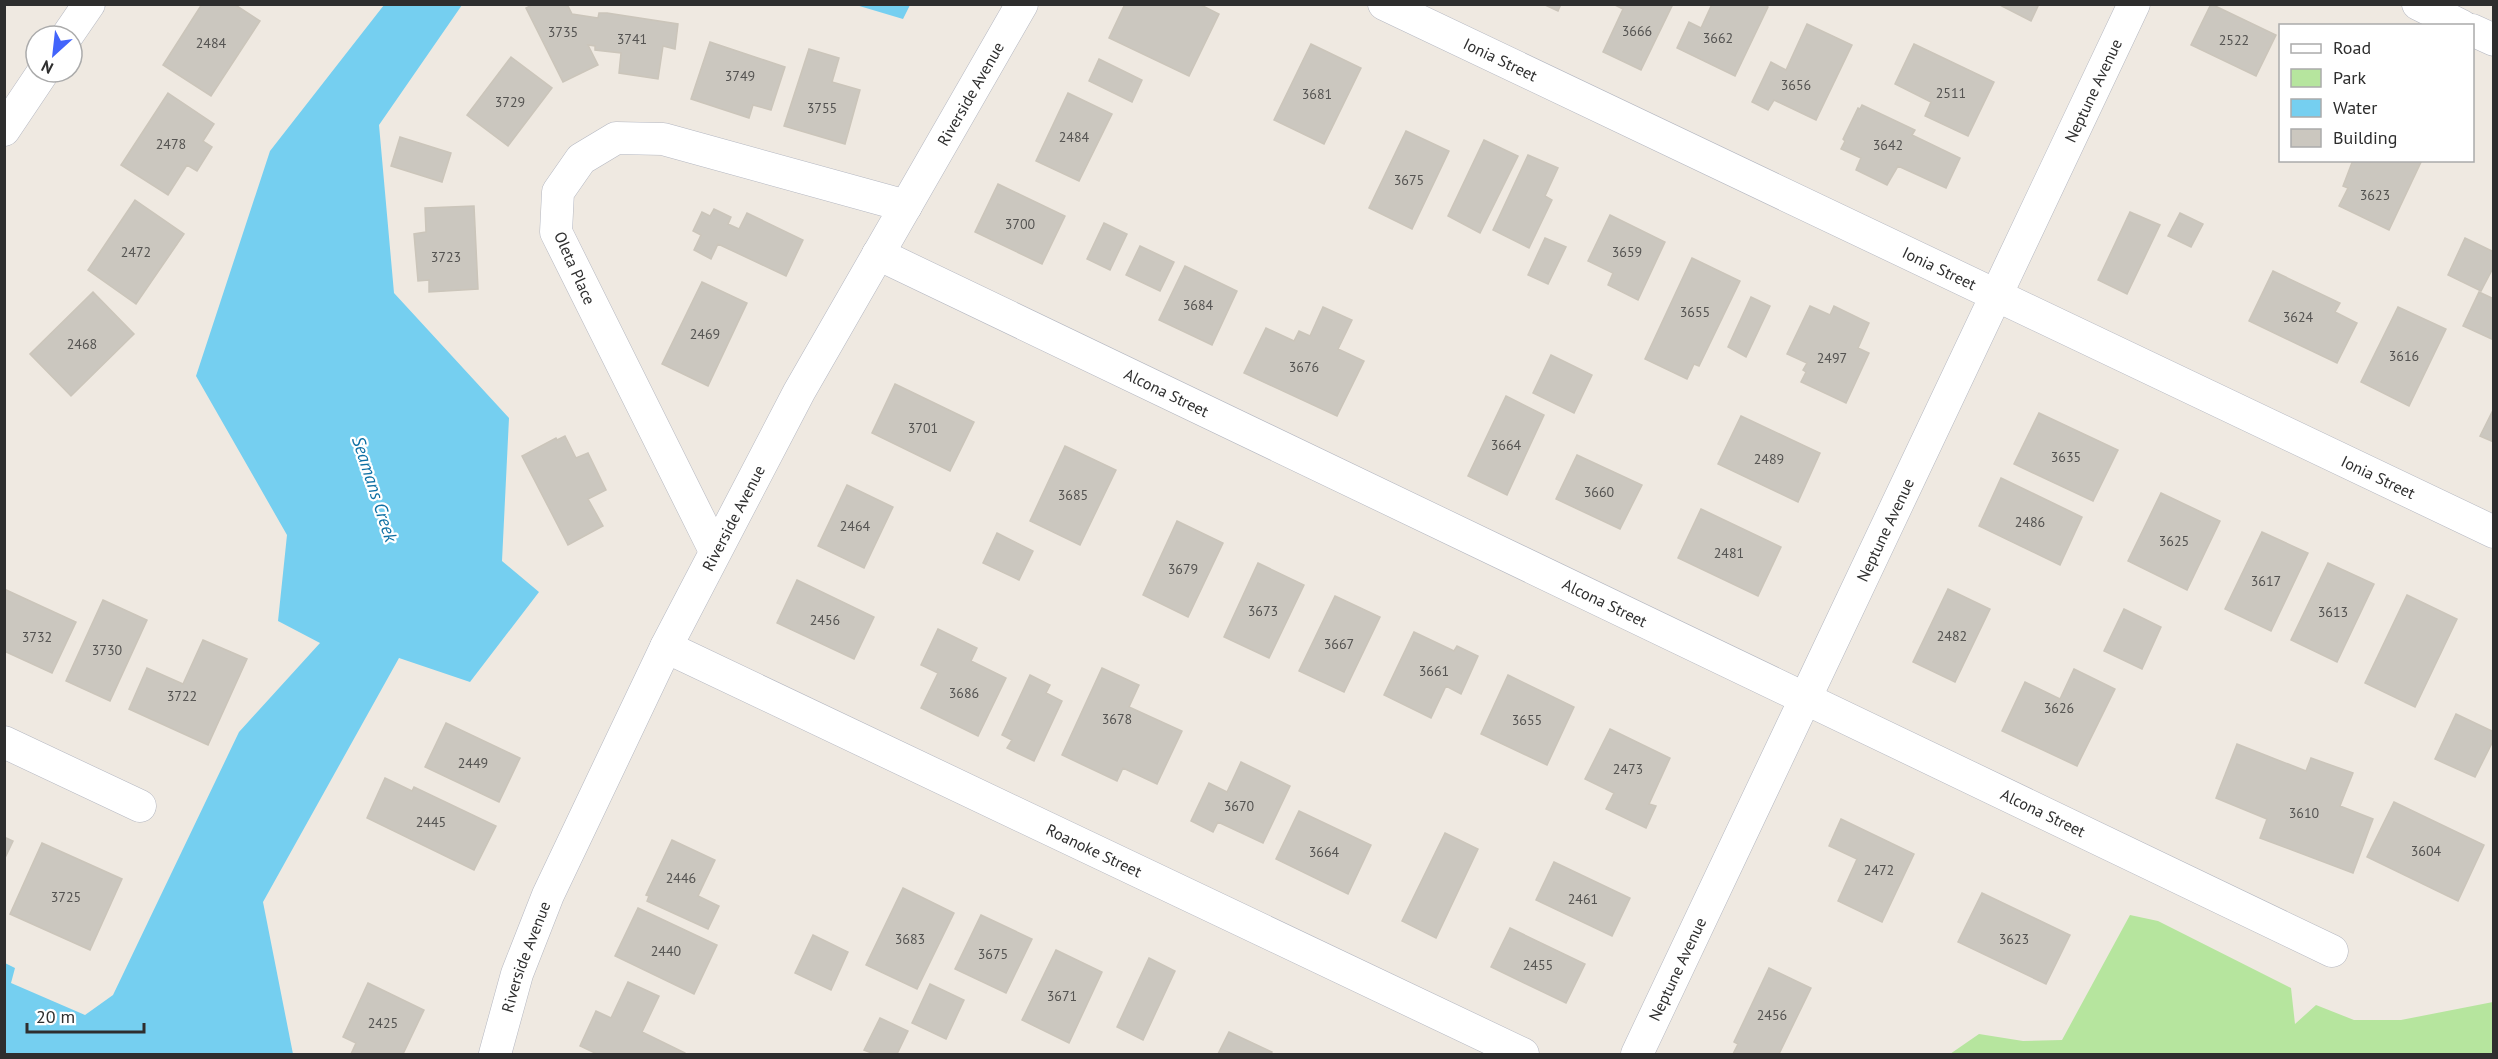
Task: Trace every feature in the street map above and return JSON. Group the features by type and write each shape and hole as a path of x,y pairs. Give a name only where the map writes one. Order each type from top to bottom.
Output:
{"street":[{"path":"76,24 88,4"},
{"name":"Riverside Avenue","path":"495,1054 517,974 548,895 666,647 799,392 1022,4"},
{"name":"Ionia Street","path":"1384,4 2493,532"},
{"name":"Neptune Avenue","path":"1637,1054 2134,4"},
{"path":"2418,4 2458,24"},
{"path":"2474,31 2493,40"},
{"path":"4,130 35,84"},
{"name":"Oleta Place","path":"715,551 556,232 558,192 581,159 616,138 663,139 906,206"},
{"name":"Alcona Street","path":"878,254 2332,951"},
{"name":"Roanoke Street","path":"666,647 1523,1054"},
{"path":"4,742 140,806"}],"green space":[{"path":"2130,915 2158,921 2291,988 2295,1024 2316,1005 2354,1020 2401,1020 2493,1002 2493,1054 1950,1054 1979,1034 2023,1041 2062,1040"}],"water":[{"name":"Seamans Creek","path":"384,5 462,5 379,125 394,293 509,418 502,561 539,592 470,682 399,658 263,902 293,1054 5,1054 5,963 15,968 11,983 85,1015 113,995 239,732 320,643 278,621 287,535 196,376 270,151"},
{"path":"856,5 910,5 903,19"}],"building":[{"path":"202,4 234,4 260,21 211,96 163,65"},
{"path":"534,4 567,4 572,14 598,18 599,13 607,13 678,24 675,49 663,46 658,79 619,73 621,53 595,50 595,46 588,45 598,65 563,82 526,8"},
{"path":"1125,4 1199,4 1219,14 1189,76 1109,38"},
{"path":"1543,4 1561,4 1558,11"},
{"path":"1613,4 1669,4 1672,6 1641,70 1603,52 1623,9"},
{"path":"1712,4 1764,4 1768,7 1735,76 1677,48 1689,22 1701,28"},
{"path":"1998,4 2039,4 2031,21"},
{"path":"2211,4 2276,35 2256,76 2191,45"},
{"path":"1807,24 1852,45 1816,120 1774,100 1768,110 1752,102 1771,62 1786,70"},
{"path":"710,42 785,67 771,110 753,105 749,118 691,99"},
{"path":"1311,44 1361,68 1324,144 1274,120"},
{"path":"1914,44 1994,82 1968,136 1925,116 1931,102 1895,84"},
{"path":"809,49 839,58 832,82 860,90 845,144 784,126"},
{"path":"511,57 552,88 508,146 467,115"},
{"path":"1099,59 1142,80 1132,102 1089,81"},
{"path":"168,93 214,124 203,141 212,147 197,171 187,165 168,195 121,165"},
{"path":"1068,93 1112,114 1079,181 1036,161"},
{"path":"1862,105 1915,130 1912,135 1960,158 1946,188 1898,166 1887,185 1856,170 1861,158 1841,149 1845,141 1843,139 1858,108 1860,109"},
{"path":"1406,131 1449,151 1412,229 1369,208"},
{"path":"400,137 451,153 442,182 391,166"},
{"path":"1484,140 1518,156 1480,233 1448,216"},
{"path":"1528,155 1558,168 1545,196 1552,200 1529,248 1493,230"},
{"path":"2352,162 2421,162 2389,230 2339,206 2348,188 2343,186"},
{"path":"998,184 1065,216 1042,264 975,232"},
{"path":"135,200 184,234 136,304 88,270"},
{"path":"474,206 478,289 429,292 429,280 418,281 414,234 426,232 425,208"},
{"path":"714,209 731,217 728,224 739,229 747,213 803,240 786,276 718,244 711,259 694,250 701,235 693,231 702,212 710,216"},
{"path":"2130,212 2160,225 2127,294 2098,280"},
{"path":"2180,213 2203,224 2191,247 2168,236"},
{"path":"1610,215 1665,242 1638,300 1608,285 1613,273 1588,261"},
{"path":"1104,223 1127,234 1110,270 1087,259"},
{"path":"1545,238 1566,247 1548,284 1528,275"},
{"path":"2465,238 2494,252 2494,266 2481,291 2448,275"},
{"path":"1140,246 1174,262 1160,291 1126,275"},
{"path":"1692,258 1740,281 1699,366 1694,364 1687,379 1645,359"},
{"path":"1185,266 1237,291 1212,345 1159,320"},
{"path":"2273,271 2340,303 2335,312 2357,323 2337,363 2249,321"},
{"path":"702,282 747,303 708,386 662,364"},
{"path":"93,292 134,334 71,396 30,354"},
{"path":"2479,292 2494,299 2494,340 2463,326"},
{"path":"1751,297 1770,306 1746,357 1728,347"},
{"path":"1810,306 1830,315 1834,306 1869,323 1858,348 1869,353 1846,403 1801,382 1807,363 1787,354"},
{"path":"1323,307 1352,320 1338,349 1364,361 1337,416 1244,373 1266,328 1294,341 1299,331 1310,336"},
{"path":"2398,307 2446,329 2409,406 2361,382"},
{"path":"1551,355 1592,375 1574,413 1533,393"},
{"path":"895,384 974,422 950,471 872,433"},
{"path":"1506,396 1544,415 1507,495 1468,476"},
{"path":"2494,408 2494,442 2480,436"},
{"path":"2039,413 2118,450 2093,501 2014,464"},
{"path":"1741,416 1820,453 1798,502 1718,464"},
{"path":"565,436 576,458 588,453 606,490 588,499 603,526 568,545 522,456 556,438 557,440"},
{"path":"1065,446 1116,470 1080,545 1030,521"},
{"path":"1577,455 1642,485 1620,529 1556,499"},
{"path":"2001,478 2082,517 2060,565 1979,526"},
{"path":"847,485 893,507 864,568 818,546"},
{"path":"2161,493 2220,521 2187,590 2128,561"},
{"path":"1701,509 1781,547 1758,596 1678,558"},
{"path":"1177,521 1223,543 1188,617 1143,595"},
{"path":"2262,532 2308,553 2271,631 2225,609"},
{"path":"997,533 1033,551 1019,580 983,563"},
{"path":"1258,563 1304,585 1269,658 1224,637"},
{"path":"2328,563 2374,584 2337,662 2291,640"},
{"path":"797,580 874,617 854,659 777,623"},
{"path":"4,589 76,622 52,673 4,651"},
{"path":"1948,589 1990,609 1955,682 1913,662"},
{"path":"2407,595 2457,619 2415,707 2365,683"},
{"path":"1335,596 1380,617 1344,692 1299,671"},
{"path":"103,600 147,620 110,701 66,681"},
{"path":"2124,609 2161,627 2142,669 2104,651"},
{"path":"938,629 977,648 971,661 1006,678 978,736 921,708 938,673 921,665"},
{"path":"1414,632 1454,651 1457,646 1478,656 1461,694 1446,686 1431,718 1384,695"},
{"path":"203,640 247,659 208,745 129,709 147,668 183,684"},
{"path":"1102,668 1139,685 1129,707 1182,731 1157,784 1123,768 1117,781 1062,755"},
{"path":"2074,669 2115,689 2077,766 2002,731 2025,682 2060,699"},
{"path":"1030,675 1050,685 1046,693 1062,701 1034,761 1007,748 1012,740 1002,735"},
{"path":"1508,675 1574,707 1547,765 1481,734"},
{"path":"2456,714 2494,732 2494,739 2475,777 2435,759"},
{"path":"446,723 520,758 499,802 425,767"},
{"path":"1610,729 1670,758 1649,804 1656,806 1646,828 1606,809 1614,793 1585,779"},
{"path":"2237,744 2306,771 2311,758 2353,773 2340,806 2373,819 2353,873 2260,838 2267,819 2216,798"},
{"path":"1241,762 1290,786 1263,843 1218,822 1213,832 1191,821 1209,783 1227,792"},
{"path":"385,778 412,791 414,787 496,826 474,870 367,818"},
{"path":"2394,802 2484,845 2458,901 2367,857"},
{"path":"1299,811 1371,845 1348,894 1276,859"},
{"path":"1841,819 1914,854 1882,922 1838,901 1857,859 1829,846"},
{"path":"1445,833 1478,849 1436,938 1402,921"},
{"path":"4,837 13,841 4,860"},
{"path":"672,840 715,860 698,896 719,906 708,929 647,901 649,896 646,895"},
{"path":"42,843 122,879 90,950 10,914"},
{"path":"1554,862 1630,898 1612,936 1536,900"},
{"path":"903,888 954,913 917,989 866,965"},
{"path":"1982,893 2070,935 2046,984 1958,942"},
{"path":"638,908 717,945 694,994 615,956"},
{"path":"981,915 1032,939 1006,993 955,969"},
{"path":"1510,928 1585,964 1566,1003 1491,967"},
{"path":"813,935 848,952 831,990 795,973"},
{"path":"1056,950 1102,972 1069,1043 1022,1020"},
{"path":"1149,958 1175,971 1143,1040 1117,1027"},
{"path":"1769,968 1811,988 1779,1054 1733,1054 1738,1044 1734,1042"},
{"path":"628,982 659,996 642,1032 685,1054 597,1054 580,1046 596,1011 611,1018"},
{"path":"368,983 424,1010 403,1054 351,1054 356,1043 343,1037"},
{"path":"930,984 964,1000 946,1039 912,1023"},
{"path":"880,1018 908,1031 897,1054 874,1054 864,1050"},
{"path":"1229,1032 1272,1052 1271,1054 1218,1054"}]}
